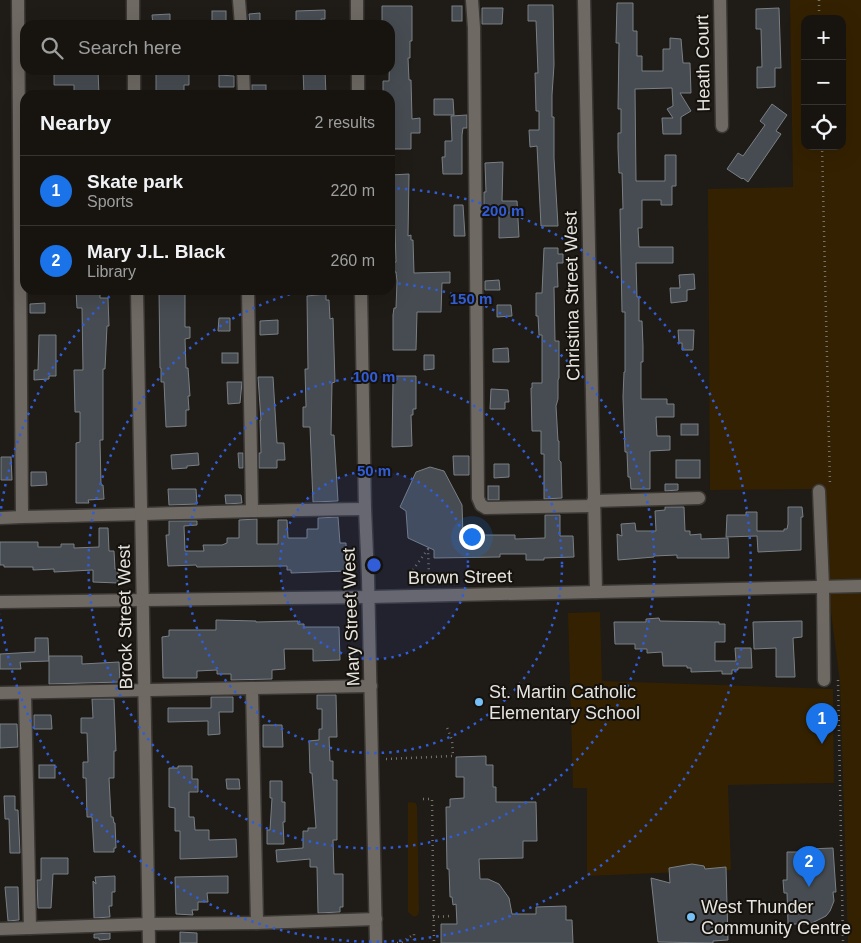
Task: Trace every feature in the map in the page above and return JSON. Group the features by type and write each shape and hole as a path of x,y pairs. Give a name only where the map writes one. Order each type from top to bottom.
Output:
{"street":[{"path":"18,0 20,258"},
{"path":"132,0 133,20"},
{"path":"240,0 241,20"},
{"path":"357,0 357,20"},
{"path":"472,0 474,38 478,498 481,505 486,508 699,498"},
{"name":"Christina Street West","path":"584,0 596,592"},
{"name":"Heath Court","path":"720,0 722,126"},
{"path":"134,75 134,90"},
{"path":"243,75 244,90"},
{"path":"358,75 358,90"},
{"path":"20,295 22,517"},
{"name":"Brock Street West","path":"137,295 150,943"},
{"path":"248,295 252,510"},
{"name":"Mary Street West","path":"361,295 376,943"},
{"path":"819,491 824,680"},
{"path":"0,518 252,510 365,509"},
{"name":"Brown Street","path":"0,602 369,597 861,586"},
{"path":"0,693 371,686"},
{"path":"252,688 257,923"},
{"path":"25,693 30,928"},
{"path":"0,929 376,919"}],"path":[{"path":"818,0 819,15"},
{"path":"410,574 428,549 429,576"},
{"path":"386,759 453,756 452,740 446,725"},
{"path":"423,800 432,799 434,943"},
{"path":"433,917 451,916"},
{"path":"396,943 414,934 414,943"}],"shaded area":[{"path":"790,0 861,0 861,943 848,943 840,682 815,489 710,490 708,189 793,187"},
{"path":"600,612 602,681 833,689 834,783 728,785 731,870 587,876 587,788 573,788 568,613"},
{"path":"408,803 416,803 417,807 419,910 418,915 414,917 408,912"}],"building":[{"path":"617,3 633,3 633,31 637,31 637,56 642,56 642,71 663,71 663,49 670,49 670,38 681,39 683,63 690,63 691,93 680,93 691,111 681,117 681,134 663,134 662,118 673,118 667,109 673,106 672,88 635,89 636,181 665,181 665,155 676,155 676,186 672,186 672,205 661,205 661,200 642,200 642,228 638,228 639,247 673,247 673,263 636,263 639,321 642,321 643,346 641,399 667,399 667,404 674,404 674,417 656,417 657,436 670,436 670,450 650,451 650,489 631,489 630,477 628,477 627,452 625,452 623,397 625,312 622,312 620,209 623,209 622,173 619,173 618,148 618,133 621,133 621,109 618,109 619,43 616,43"},
{"path":"528,5 553,5 554,65 552,117 554,117 554,158 558,226 541,226 537,146 530,147 529,130 539,130 539,111 536,111 535,73 538,73 536,21 528,21"},
{"path":"382,6 412,6 412,41 410,41 410,58 408,58 409,80 411,80 412,119 420,118 420,133 411,133 411,149 395,149 395,90 383,90 383,81 389,81 389,75 395,75 395,20 382,20"},
{"path":"452,6 462,6 462,21 452,21"},
{"path":"482,8 503,8 502,24 482,24"},
{"path":"779,8 781,68 775,68 775,87 757,88 757,67 762,67 761,29 756,29 756,9"},
{"path":"325,10 325,19 296,20 296,11"},
{"path":"212,11 226,11 226,20 212,20"},
{"path":"260,13 260,20 250,20 249,14"},
{"path":"170,14 170,20 152,20 152,15"},
{"path":"54,75 98,75 99,90 74,90 74,85 54,85"},
{"path":"156,75 189,75 189,85 184,85 184,90 156,90"},
{"path":"219,75 234,76 234,87 219,87"},
{"path":"303,75 325,75 326,90 304,90"},
{"path":"252,85 266,85 266,90 252,90"},
{"path":"434,99 453,99 454,115 434,115"},
{"path":"772,104 787,115 776,131 781,134 748,182 727,169 738,153 743,156 765,125 760,121"},
{"path":"467,115 467,128 463,128 462,135 462,174 443,174 442,157 445,157 445,141 452,141 451,116"},
{"path":"503,162 502,201 517,201 519,237 499,238 499,208 484,208 484,192 486,192 485,163"},
{"path":"409,174 408,236 411,235 411,240 413,240 414,273 450,272 450,283 442,283 441,312 417,312 416,350 393,350 393,315 394,308 396,308 397,281 395,272 395,175"},
{"path":"454,205 463,205 465,236 454,236"},
{"path":"544,248 558,248 558,254 563,254 563,263 557,263 558,287 554,287 555,341 559,341 559,378 556,406 562,498 544,499 544,454 541,454 541,431 532,431 531,388 532,383 542,383 542,335 539,335 538,316 536,316 536,293 542,293"},
{"path":"694,274 695,289 687,290 687,301 671,303 670,288 680,288 679,275"},
{"path":"499,280 500,290 485,290 485,281"},
{"path":"76,295 100,295 100,298 108,298 109,326 107,326 105,369 103,369 103,440 100,440 101,485 103,485 104,499 88,500 89,503 76,503 76,443 80,442 80,412 75,412 74,370 83,370 82,308 77,308"},
{"path":"159,295 185,295 185,327 190,327 190,338 185,339 186,368 188,368 190,396 188,396 189,410 186,410 186,426 166,427 164,382 161,382"},
{"path":"326,295 326,300 329,300 330,319 333,318 335,382 332,383 331,435 334,435 338,501 313,502 310,427 303,427 303,407 306,407 305,369 308,369 307,296"},
{"path":"45,303 45,313 30,313 30,304"},
{"path":"497,305 511,305 512,316 497,317"},
{"path":"219,318 230,318 230,331 218,331"},
{"path":"278,320 278,334 260,335 260,321"},
{"path":"678,330 694,330 693,350 682,350 682,343 679,343"},
{"path":"39,335 56,335 56,376 49,376 49,379 34,380 34,370 38,370"},
{"path":"508,348 509,362 493,362 493,349"},
{"path":"222,353 238,353 238,363 222,363"},
{"path":"424,355 434,355 434,369 424,370"},
{"path":"396,376 416,376 416,409 413,409 413,415 411,415 412,446 392,447 393,381 396,381"},
{"path":"258,377 273,377 277,443 284,443 285,460 277,460 277,468 259,468 261,420"},
{"path":"227,382 242,382 240,403 228,404"},
{"path":"491,389 508,390 509,402 505,402 505,409 490,409"},
{"path":"681,424 698,424 698,435 681,435"},
{"path":"198,453 199,465 172,469 171,455"},
{"path":"238,453 243,453 243,468 239,468"},
{"path":"453,456 469,456 469,475 454,475"},
{"path":"1,457 11,457 12,480 1,480"},
{"path":"676,460 700,460 700,478 676,478"},
{"path":"494,464 509,464 509,477 494,478"},
{"path":"430,467 444,471 462,505 463,535 515,535 515,539 545,538 545,515 560,515 560,536 573,536 574,557 526,560 526,554 500,554 500,557 434,558 434,550 408,538 406,511 400,507 416,472"},
{"path":"31,472 46,472 47,485 31,486"},
{"path":"665,484 678,484 678,490 665,491"},
{"path":"488,486 499,486 499,500 488,500"},
{"path":"168,489 196,489 197,504 169,505"},
{"path":"225,495 241,495 242,503 226,504"},
{"path":"665,507 684,507 685,531 690,531 690,535 701,534 701,539 728,538 729,558 677,558 677,555 618,560 617,534 622,536 621,524 635,523 636,531 656,531 655,511 665,510"},
{"path":"788,507 802,507 801,550 758,552 757,536 726,537 727,515 746,515 746,512 757,512 757,531 784,531 784,529 787,529 788,524"},
{"path":"338,517 340,543 346,543 347,571 291,573 291,570 287,570 287,566 168,566 166,535 169,535 169,521 197,521 197,525 184,526 185,551 204,551 203,545 222,545 227,543 227,538 239,538 239,520 257,519 257,544 278,544 278,520 287,520 288,538 307,538 307,529 318,529 318,518"},
{"path":"99,528 108,528 109,551 114,551 115,569 118,569 118,583 93,582 93,570 54,572 54,569 33,570 33,567 4,567 4,565 0,565 0,542 38,542 38,547 61,547 61,544 74,544 74,548 99,547"},
{"path":"659,618 660,621 719,622 719,624 725,624 725,642 715,642 715,661 736,661 735,648 751,648 752,668 738,668 738,670 732,670 732,674 722,674 722,671 691,672 691,668 687,668 687,666 663,666 662,652 647,653 647,649 635,649 635,644 615,644 614,622 646,622 646,619"},
{"path":"216,620 256,622 298,621 298,624 304,624 304,627 339,627 340,660 313,661 313,649 284,649 285,669 272,670 272,679 231,680 231,674 217,674 217,670 197,671 197,678 163,678 162,637 169,636 169,630 216,630"},
{"path":"802,621 802,637 793,638 795,677 776,677 776,648 754,649 753,622"},
{"path":"35,638 48,638 49,661 20,662 21,669 0,669 0,654 35,652"},
{"path":"49,656 82,656 82,664 119,662 120,682 49,684"},
{"path":"317,695 336,695 337,737 329,737 330,761 333,761 333,780 337,780 337,840 333,840 334,874 343,874 343,907 340,907 340,912 318,913 317,867 310,867 310,859 277,862 276,850 303,848 303,831 308,831 308,828 316,828 312,773 310,773 309,741 319,740 319,729 322,729 322,709 317,709"},
{"path":"211,697 233,697 233,712 219,712 220,734 208,735 208,721 168,722 168,708 211,708"},
{"path":"92,699 114,699 116,751 114,751 114,778 109,778 111,817 113,817 115,823 116,848 114,848 114,852 94,852 92,817 87,817 86,778 83,778 83,762 88,762 87,733 81,733 81,718 93,718"},
{"path":"34,715 51,715 52,729 34,729"},
{"path":"0,724 17,724 18,747 0,748"},
{"path":"263,725 282,725 283,747 263,747"},
{"path":"486,756 486,765 493,765 493,787 496,787 496,802 536,802 537,841 523,841 523,858 479,859 480,879 488,879 499,884 509,898 512,914 536,914 536,907 566,906 566,920 572,920 573,943 441,943 441,924 457,924 456,904 453,905 452,897 450,897 449,869 447,869 446,807 450,807 450,799 464,798 464,777 456,777 456,757"},
{"path":"39,765 55,765 55,778 39,778"},
{"path":"178,766 192,766 192,779 198,779 198,792 189,792 189,817 194,817 195,830 209,830 209,840 236,839 237,857 180,859 180,831 175,831 175,808 169,807 169,768 178,768"},
{"path":"226,779 239,779 240,789 227,789"},
{"path":"270,781 282,781 282,802 285,802 285,822 283,822 284,844 267,844 267,830 270,830 272,798 270,798"},
{"path":"4,796 15,796 15,810 18,810 20,853 10,853 9,819 5,819"},
{"path":"833,848 836,892 833,892 834,901 830,911 826,916 810,924 788,924 787,893 784,893 783,880 787,880 787,852 808,852 808,849"},
{"path":"41,858 68,858 68,874 53,874 51,908 38,908 37,880 41,880"},
{"name":"West Thunder Community Centre","path":"692,864 704,866 705,869 726,867 728,940 713,941 713,943 658,942 651,878 670,883 669,868"},
{"path":"115,876 115,892 112,892 112,906 109,906 110,917 94,918 93,881 96,884 95,877"},
{"path":"228,876 228,893 207,893 208,902 198,902 198,910 192,910 193,915 176,914 175,877"},
{"path":"5,887 18,887 19,920 8,921"},
{"path":"180,932 197,933 197,943 180,943"},
{"path":"110,933 110,939 99,940 99,938 94,938 94,934"}],"place":[{"name":"St. Martin Catholic Elementary School","path":"479,702"},
{"name":"Skate park","path":"822,744"},
{"name":"Mary J.L. Black","path":"809,887"},
{"name":"West Thunder Community Centre","path":"691,917"}]}
